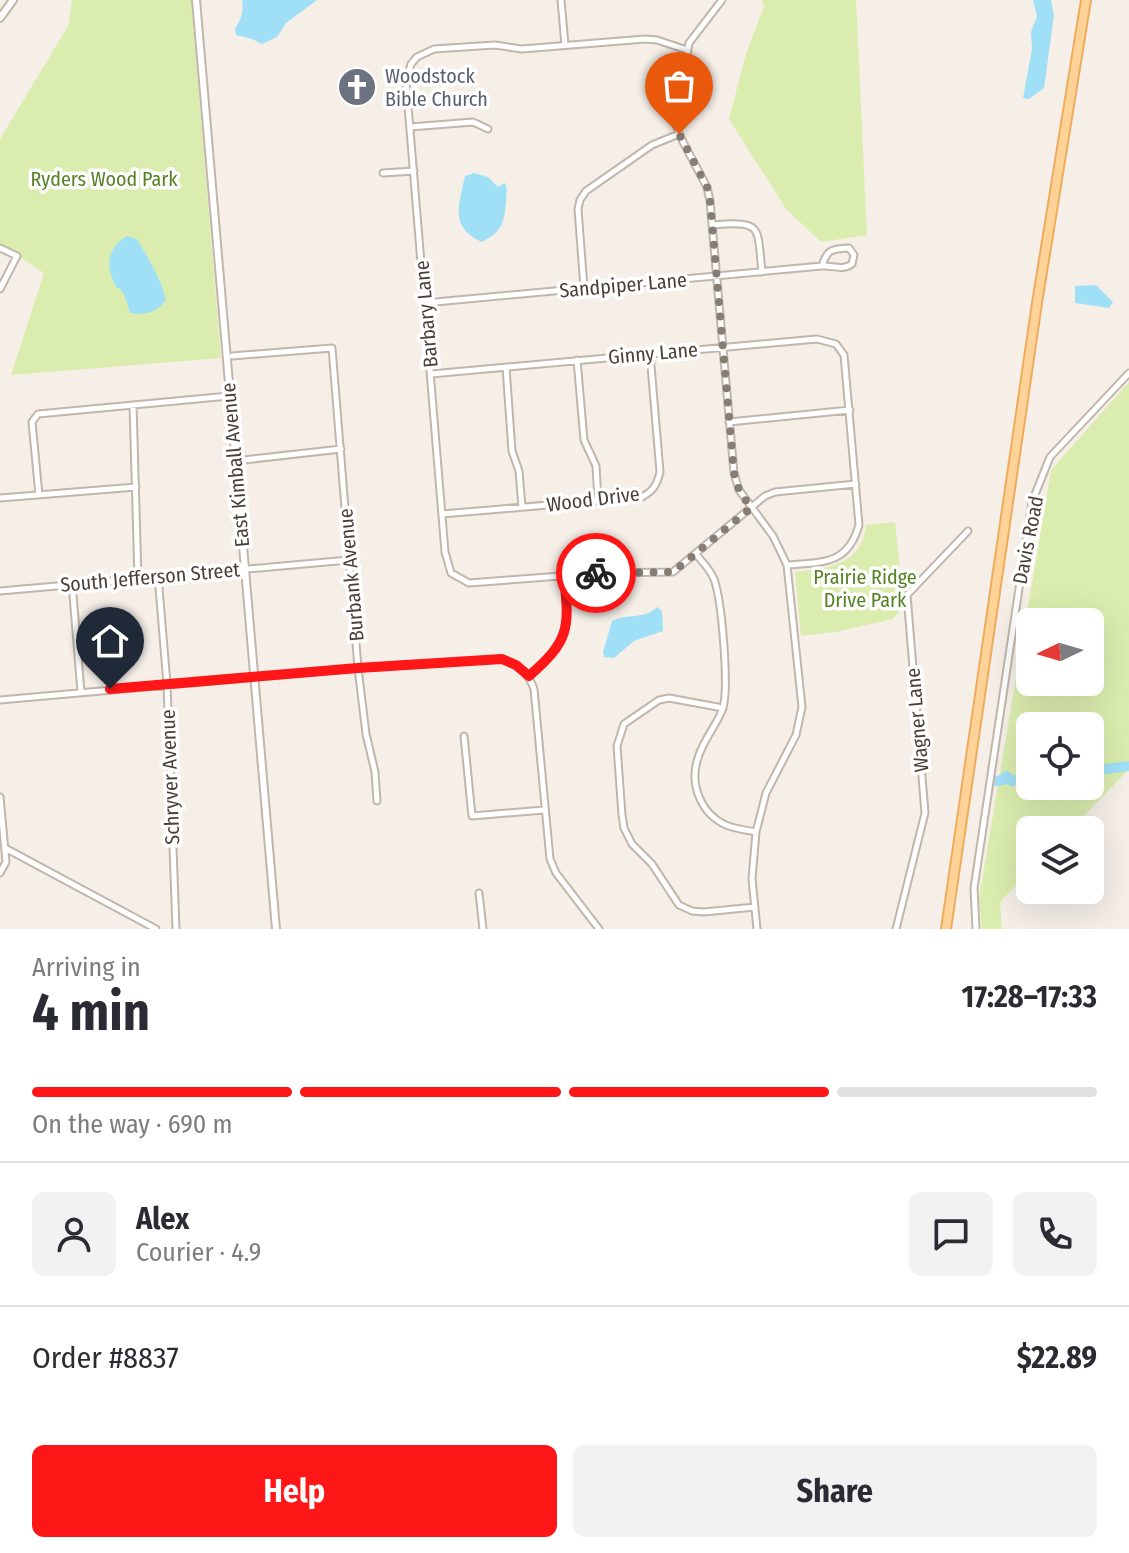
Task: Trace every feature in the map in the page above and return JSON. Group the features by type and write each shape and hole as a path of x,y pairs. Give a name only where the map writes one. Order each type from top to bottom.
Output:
{"main road":[{"path":"946,929 1037,303 1086,0"}],"street":[{"path":"0,18 13,0"},
{"name":"East Kimball Avenue","path":"196,0 276,929"},
{"path":"561,0 565,45 645,39 687,50"},
{"path":"722,0 689,43 676,115 679,134 707,187 734,473 739,490 773,536 787,565 802,707 796,735 766,793 756,832 753,851 757,929"},
{"name":"Barbary Lane","path":"564,577 469,583 451,573 445,552 406,82 407,72 417,57 434,49 495,45 522,49 565,45"},
{"path":"410,127 473,122 488,129"},
{"path":"584,288 578,209 580,200 586,191 652,145 679,134"},
{"path":"383,173 414,171"},
{"path":"712,225 745,222 751,225 758,237 762,272"},
{"path":"0,248 17,256 0,289"},
{"name":"Sandpiper Lane","path":"425,303 849,266 854,255 849,248 830,249 822,266"},
{"name":"Ginny Lane","path":"431,374 817,339 836,344 844,355 859,525 849,548 839,557 787,565"},
{"name":"Burbank Avenue","path":"232,356 332,348 358,668 377,801"},
{"name":"Wood Drive","path":"442,514 642,497 651,492 658,484 660,472 650,354"},
{"path":"577,360 584,440 596,466 598,501"},
{"path":"506,367 512,451 519,471 522,507"},
{"name":"Davis Road","path":"976,929 974,888 1032,502 1050,457 1129,373"},
{"path":"39,495 32,422 38,414 229,396"},
{"path":"133,405 138,578"},
{"path":"729,422 850,410"},
{"path":"235,461 341,449"},
{"path":"529,676 559,647 565,632 568,612 564,577 673,572 765,496 775,492 856,484"},
{"path":"0,498 136,487"},
{"name":"Wagner Lane","path":"896,929 925,813 907,595 968,531"},
{"path":"696,554 710,571 717,593 726,684 723,708 698,757 694,774 696,790 708,812 716,819 728,826 756,832"},
{"name":"South Jefferson Street","path":"0,591 349,560"},
{"name":"Schryver Avenue","path":"158,576 167,684 176,929"},
{"path":"72,583 81,692"},
{"path":"0,700 358,668 502,659 529,676 536,705 547,847 556,873 599,929"},
{"path":"723,708 669,698 659,700 624,724 617,746 624,828 632,844 652,864 679,905 704,912 755,907"},
{"path":"464,736 472,816 544,810"},
{"path":"0,797 6,862 0,873"},
{"path":"5,848 156,929"},
{"path":"479,893 483,929"}],"green space":[{"name":"Ryders Wood Park","path":"72,0 191,0 221,358 11,375 44,273 0,244 0,139 68,26"},
{"path":"762,0 856,0 867,235 821,242 786,209 729,119 746,54 764,6"},
{"path":"1129,382 1129,769 1104,795 1104,712 1016,712 1016,800 1099,800 1084,816 1016,816 1016,885 1000,902 1002,929 982,929 979,898 1016,678 1016,696 1104,696 1104,608 1028,608 1051,470"},
{"name":"Prairie Ridge Drive Park","path":"895,522 904,606 893,619 836,632 801,636 795,572 841,562 858,549 866,525"}],"water":[{"path":"242,0 317,0 286,23 277,37 262,44 236,35"},
{"path":"1033,0 1051,0 1054,16 1044,88 1029,99 1023,98 1032,49 1031,32 1037,16"},
{"path":"474,173 488,177 498,187 505,183 506,188 503,222 493,235 482,242 465,230 459,215 465,176"},
{"path":"127,236 137,239 164,292 166,300 151,312 130,313 124,295 111,276 110,256 116,245"},
{"path":"1096,285 1113,302 1109,308 1075,303 1075,286"},
{"path":"657,607 662,611 663,631 634,641 614,658 604,657 612,621 647,614"}],"waterway":[{"path":"1104,769 1129,766"},
{"path":"996,781 1004,780 1006,776 1016,780"}],"way so far":[{"path":"596,573 673,572 751,508 739,490 734,473 710,201 707,187 679,134"}],"place":[{"name":"Woodstock Bible Church","path":"357,87"}],"route":[{"path":"110,689 502,659 529,676 559,647 565,632 568,612 564,577 596,573"}]}
